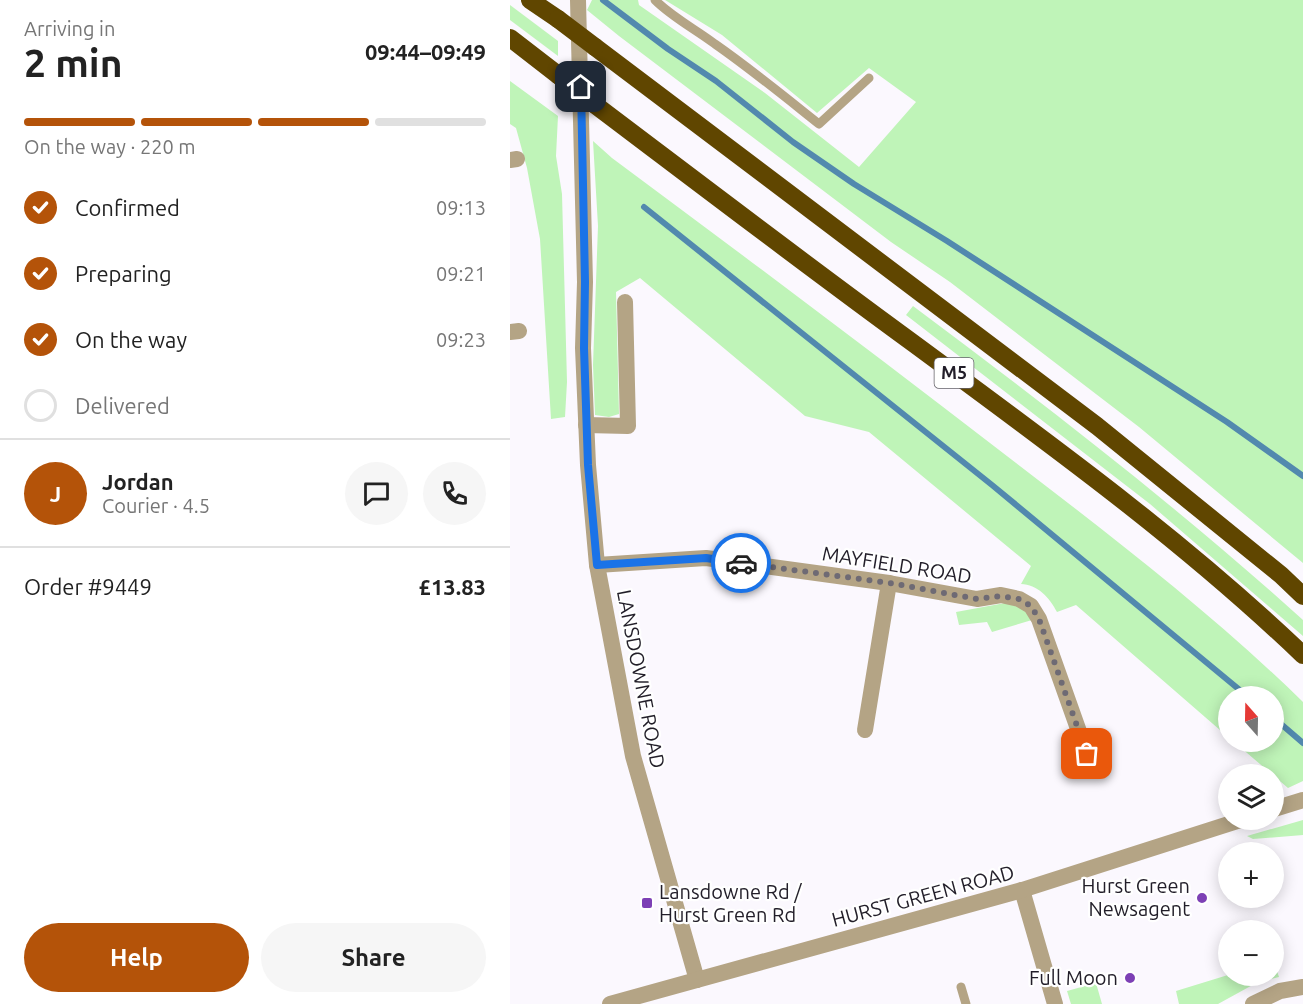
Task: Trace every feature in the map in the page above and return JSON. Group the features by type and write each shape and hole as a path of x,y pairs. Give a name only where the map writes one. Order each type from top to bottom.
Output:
{"highway":[{"name":"M5","path":"530,0 1097,426 1281,575 1303,596"},
{"name":"M5","path":"510,38 594,104 1016,419 1157,528 1274,627 1303,655"}],"street":[{"name":"LANSDOWNE ROAD","path":"578,0 583,127 586,425 597,565 633,756 697,980"},
{"path":"586,425 628,426 625,302"},
{"name":"MAYFIELD ROAD","path":"597,565 706,558 890,583 977,599 1001,596 1019,599 1031,606 1039,619 1087,754"},
{"path":"865,730 890,583"},
{"path":"1284,806 1303,800"},
{"name":"HURST GREEN ROAD","path":"610,1004 1022,890 1218,827"},
{"path":"1022,890 1056,1004"},
{"path":"1252,1004 1280,991 1303,987"}],"lane":[{"path":"655,0 665,10 688,23 748,67 819,124 868,78"},
{"path":"961,987 966,1004"}],"green space":[{"path":"592,0 638,0 639,5 765,93 859,167 916,102 869,68 817,113 722,35 665,0 1303,0 1303,563 1139,427 950,282 891,242 619,36 587,10"},
{"path":"510,5 558,41 558,56 510,20"},
{"path":"510,81 558,116 556,156 562,194 567,382 565,417 551,419 540,239 527,168 516,128 510,124"},
{"path":"593,141 612,158 857,341 1080,512 1157,573 1268,668 1303,702 1303,781 1288,788 1284,785 1284,764 1260,764 1246,752 1284,752 1284,686 1218,686 1218,728 1076,605 1057,612 1042,593 1032,586 1021,584 1031,566 869,432 805,416 640,278 616,292 619,414 609,417 595,415 593,365 598,226"},
{"path":"913,306 1063,420 1209,538 1303,620 1303,636 1150,504 906,315"},
{"path":"1005,603 1023,608 1032,620 992,632 987,622 959,625 956,612"},
{"path":"1303,820 1303,835 1253,839 1247,836 1268,830 1284,830 1284,825"},
{"path":"1218,978 1218,986 1251,986 1218,1004 1179,1004 1176,991"},
{"path":"1096,983 1102,1004 1071,1004 1067,991"}],"waterway":[{"path":"603,0 668,49 716,81 793,142 854,184 947,241 1227,422 1303,476"},
{"path":"644,207 992,485 1235,686"},
{"path":"1284,727 1303,743"}],"way so far":[{"path":"741,563 890,583 977,599 1001,596 1019,599 1031,606 1039,619 1087,754"}],"place":[{"name":"Hurst Green Newsagent","path":"1202,898"},
{"name":"Lansdowne Rd / Hurst Green Rd","path":"647,903"},
{"name":"Full Moon","path":"1130,978"}],"route":[{"path":"581,87 584,348 588,465 597,565 706,558 741,563"}]}
